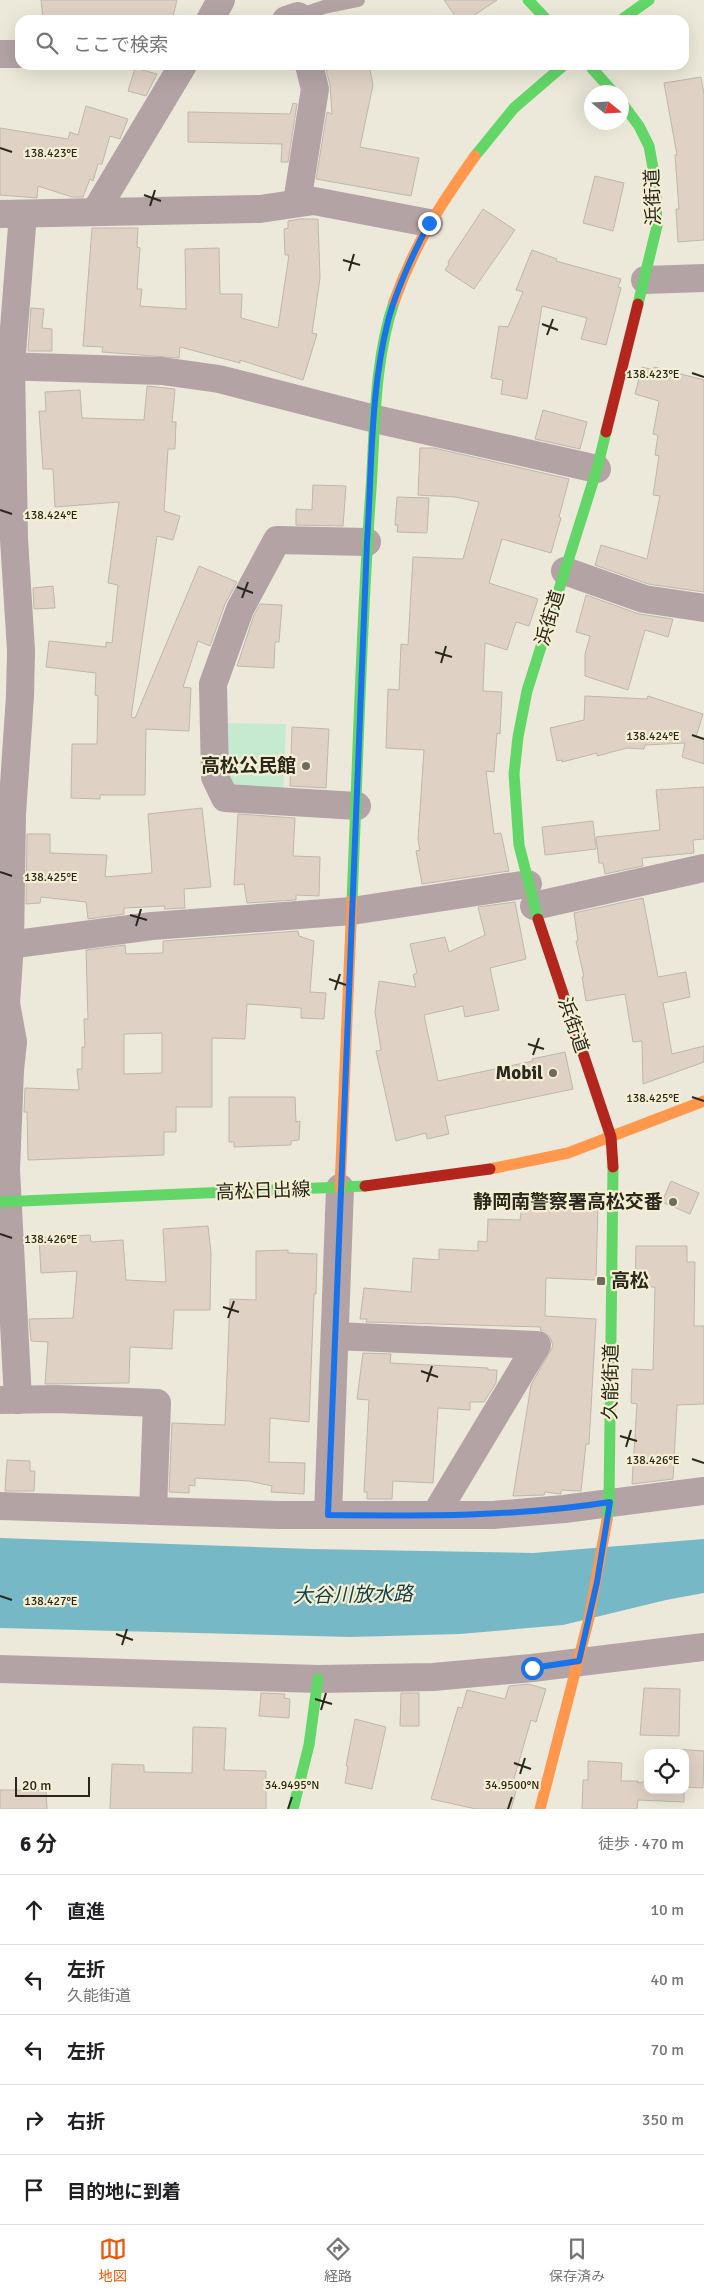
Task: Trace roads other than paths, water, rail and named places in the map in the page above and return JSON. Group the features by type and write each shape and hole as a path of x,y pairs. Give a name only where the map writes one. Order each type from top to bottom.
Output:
{"street":[{"path":"213,15 221,0"},
{"path":"528,0 542,15"},
{"path":"627,15 649,0"},
{"path":"0,54 15,54"},
{"path":"95,212 180,70"},
{"path":"297,202 315,88 310,70"},
{"path":"328,1515 367,542 379,374 388,321 407,266 429,223 489,136 514,108 558,70"},
{"path":"593,70 607,85"},
{"name":"浜街道","path":"611,1137 531,895 519,845 514,806 514,774 518,736 527,691 597,469 645,280 656,226 655,189 650,151 629,114"},
{"path":"153,1511 157,1403 57,1399 9,1400 4,1202 13,1042 6,1003 5,945 21,659 5,366 11,214 260,208 314,201 429,223"},
{"path":"645,280 704,278"},
{"path":"5,366 162,371 218,379 375,419 597,469"},
{"path":"357,806 225,798 215,777 213,684 240,608 277,540 367,542"},
{"path":"565,571 644,599 704,608"},
{"path":"5,945 152,926 531,895 704,868"},
{"path":"611,1137 704,1101"},
{"name":"高松日出線","path":"4,1202 370,1186 491,1169 568,1153 611,1137"},
{"name":"久能街道","path":"540,1809 579,1661 597,1582 610,1502 614,1178 611,1137"},
{"path":"335,1336 537,1345 435,1515"},
{"path":"0,1506 328,1515 494,1515 564,1509 704,1491"},
{"path":"0,1669 318,1678 433,1677 532,1668 704,1647"},
{"path":"294,1809 313,1729 318,1678"}],"lane":[{"path":"304,15 324,7 358,0"}],"water":[{"name":"大谷川放水路","path":"0,1538 311,1549 533,1553 704,1539 704,1593 666,1600 563,1625 460,1634 351,1637 0,1628"}],"place":[{"name":"高松公民館","path":"306,766"},
{"name":"Mobil","path":"553,1073"},
{"name":"静岡南警察署高松交番","path":"673,1202"},
{"name":"高松","path":"601,1281"}]}
